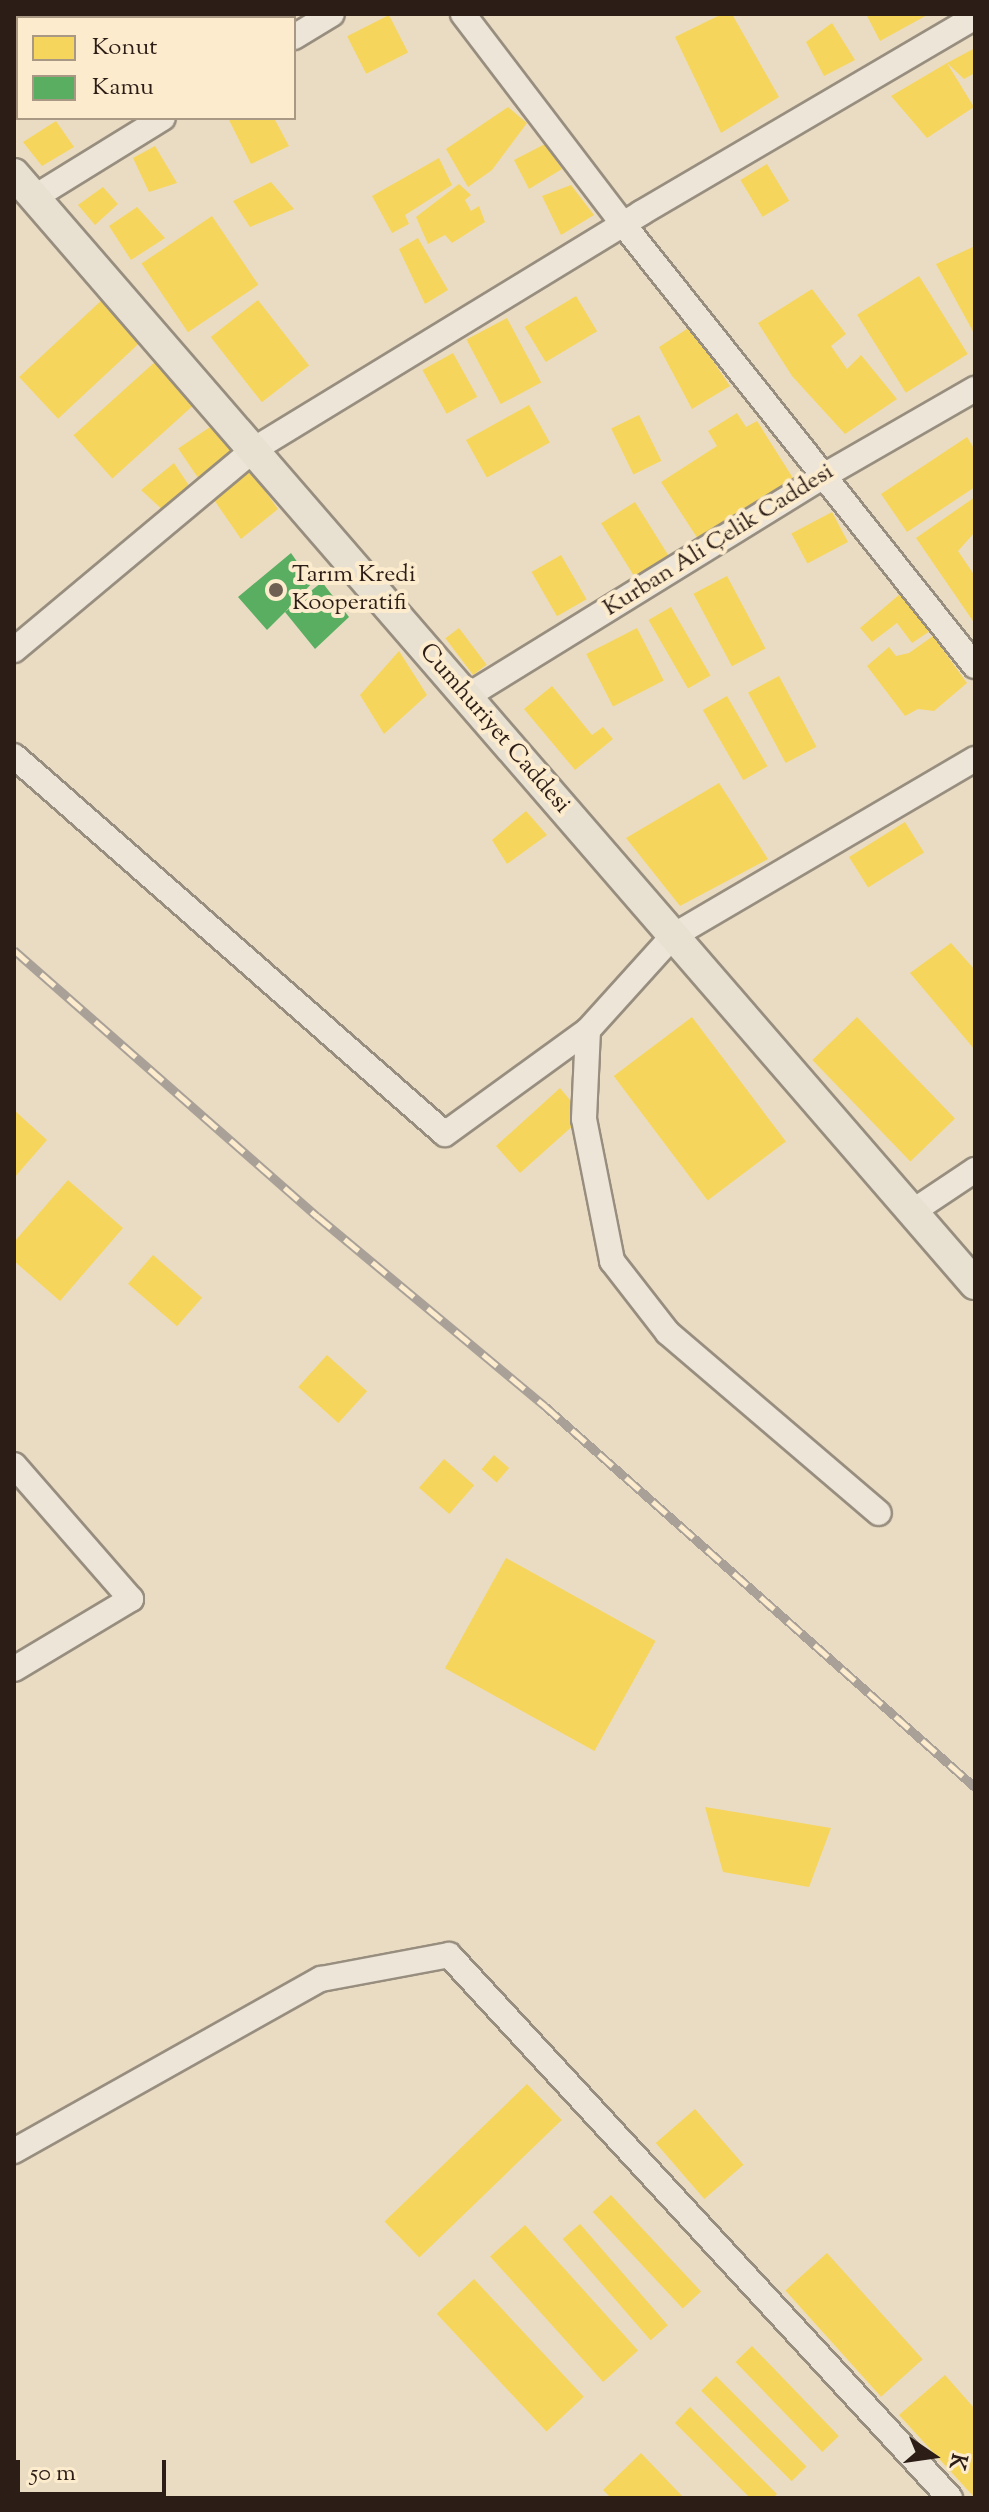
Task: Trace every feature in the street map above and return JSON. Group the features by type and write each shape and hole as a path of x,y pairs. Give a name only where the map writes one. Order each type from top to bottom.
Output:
{"main road":[{"name":"Cumhuriyet Caddesi","path":"14,174 975,1284"}],"street":[{"path":"296,36 332,14"},
{"path":"463,14 623,224 827,474 975,666"},
{"path":"14,650 253,450 623,224 975,17"},
{"path":"35,197 160,120"},
{"name":"Kurban Ali Çelik Caddesi","path":"466,697 827,474 975,389"},
{"path":"14,756 445,1134 588,1030 673,936 975,759"},
{"path":"588,1030 584,1119 612,1261 668,1333 879,1513"},
{"path":"912,1212 975,1170"},
{"path":"14,1465 131,1599 14,1669"},
{"path":"14,2151 321,1979 449,1955 946,2497"}],"building: Konut":[{"path":"212,14 269,14 269,16"},
{"path":"722,14 732,14 779,97 721,133 675,37"},
{"path":"866,14 929,14 880,41"},
{"path":"389,15 408,52 366,74 347,36"},
{"path":"832,23 855,60 824,76 806,42"},
{"path":"975,48 975,73 964,79 947,63"},
{"path":"947,63 974,107 927,138 891,96"},
{"path":"508,107 527,123 492,170 468,187 446,149"},
{"path":"229,120 275,120 289,146 251,164"},
{"path":"56,121 74,147 42,166 23,142"},
{"path":"545,144 562,169 529,189 514,160"},
{"path":"155,146 177,183 149,192 133,158"},
{"path":"439,158 452,185 405,215 409,224 392,233 372,196"},
{"path":"767,164 789,201 763,217 740,180"},
{"path":"271,182 294,209 250,227 233,201"},
{"path":"459,184 471,195 465,200 471,211 479,206 485,222 452,243 445,235 428,244 416,217"},
{"path":"571,185 594,215 561,235 542,196"},
{"path":"103,187 118,204 95,225 78,205"},
{"path":"137,207 165,238 131,260 109,226"},
{"path":"212,216 258,285 188,332 142,264"},
{"path":"418,238 448,290 425,304 399,249"},
{"path":"975,246 975,335 936,264"},
{"path":"919,276 968,354 906,393 857,315"},
{"path":"812,289 846,334 831,346 847,369 861,355 897,399 845,434 792,376 758,323"},
{"path":"576,296 597,331 546,362 525,327"},
{"path":"104,298 143,340 58,419 19,377"},
{"path":"258,300 309,365 262,402 211,337"},
{"path":"507,318 541,382 501,404 466,340"},
{"path":"690,327 730,386 692,409 659,347"},
{"path":"453,353 477,397 447,414 422,370"},
{"path":"156,361 195,404 112,478 74,435"},
{"path":"529,405 550,443 487,478 466,440"},
{"path":"737,413 746,427 757,421 793,478 698,539 661,482 717,446 708,431"},
{"path":"639,415 661,461 633,474 611,429"},
{"path":"213,425 233,455 198,478 178,448"},
{"path":"967,437 975,450 975,487 907,532 881,494"},
{"path":"174,463 192,490 165,512 141,490"},
{"path":"245,463 278,509 241,539 210,494"},
{"path":"975,497 975,532 958,551 975,576 975,624 916,538"},
{"path":"635,502 669,556 635,577 601,523"},
{"path":"832,512 848,542 807,564 791,534"},
{"path":"561,555 586,599 557,616 532,572"},
{"path":"727,576 765,648 732,666 693,594"},
{"path":"900,594 930,631 912,643 897,623 872,642 860,628"},
{"path":"671,607 710,675 688,688 648,620"},
{"path":"459,628 487,665 473,675 445,638"},
{"path":"637,628 664,681 613,706 586,654"},
{"path":"933,636 967,683 934,711 918,709 905,716 867,666 889,647 896,656 909,653"},
{"path":"399,651 427,695 384,734 360,695"},
{"path":"779,676 817,747 786,763 748,692"},
{"path":"552,686 592,735 603,727 613,739 575,770 524,709"},
{"path":"727,696 768,766 743,780 703,710"},
{"path":"719,783 768,859 680,906 626,838"},
{"path":"526,811 547,835 507,864 492,840"},
{"path":"905,822 924,853 868,888 849,857"},
{"path":"951,943 975,970 975,1050 910,973"},
{"path":"692,1017 786,1142 708,1201 614,1076"},
{"path":"857,1017 955,1118 910,1161 812,1060"},
{"path":"560,1088 575,1106 576,1123 520,1173 496,1146"},
{"path":"14,1110 47,1140 14,1178"},
{"path":"68,1180 123,1228 60,1301 14,1261 14,1242"},
{"path":"153,1255 202,1298 177,1326 128,1284"},
{"path":"327,1355 367,1391 338,1423 298,1387"},
{"path":"494,1455 509,1468 497,1482 482,1469"},
{"path":"444,1459 474,1485 449,1514 419,1488"},
{"path":"506,1558 656,1641 594,1751 445,1668"},
{"path":"705,1807 831,1828 809,1887 723,1872"},
{"path":"527,2084 562,2120 419,2258 385,2222"},
{"path":"695,2109 744,2165 704,2199 656,2143"},
{"path":"611,2195 701,2292 683,2309 593,2212"},
{"path":"580,2224 668,2325 651,2340 563,2239"},
{"path":"525,2225 638,2351 603,2382 490,2256"},
{"path":"827,2253 923,2359 881,2397 785,2290"},
{"path":"474,2279 584,2397 547,2432 437,2314"},
{"path":"752,2346 839,2436 822,2452 735,2362"},
{"path":"945,2375 975,2409 975,2498 899,2415"},
{"path":"716,2376 807,2467 792,2481 701,2391"},
{"path":"690,2407 777,2494 773,2498 750,2498 675,2423"},
{"path":"641,2453 684,2498 611,2498 603,2490"}],"building: Kamu":[{"name":"Tarım Kredi Kooperatifi","path":"291,553 312,583 267,630 238,597"},
{"name":"Tarım Kredi Kooperatifi","path":"322,582 349,617 315,649 285,612"}],"railway":[{"path":"14,950 317,1216 545,1406 975,1787"}],"place":[{"name":"Tarım Kredi Kooperatifi","path":"276,590"}]}
